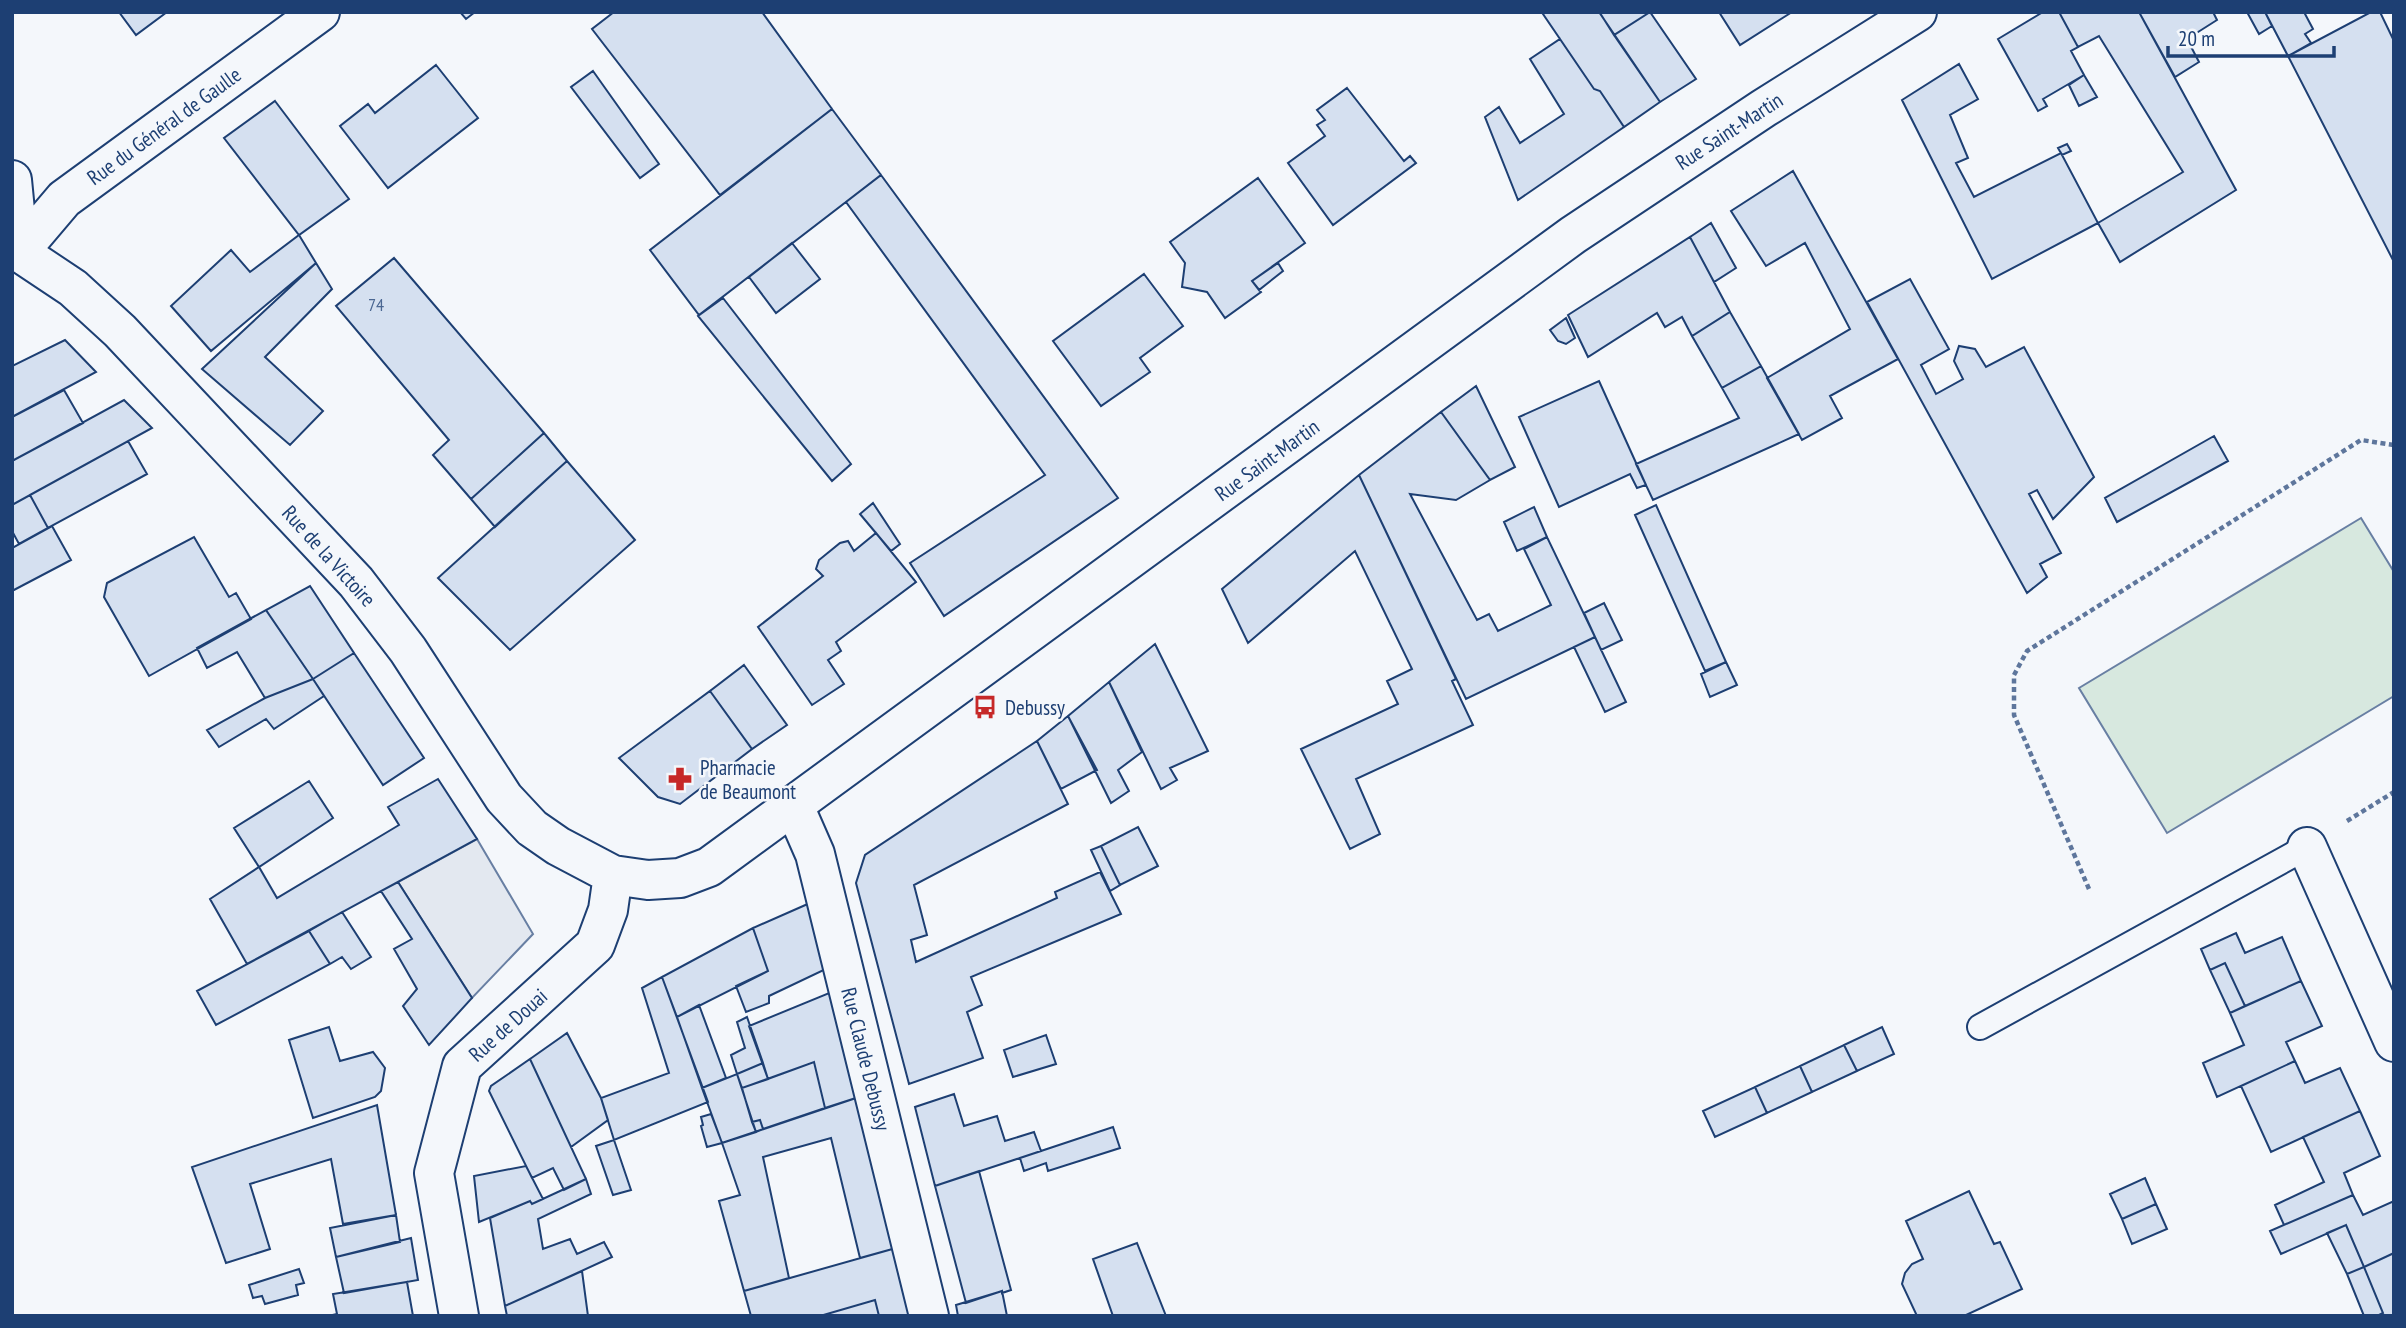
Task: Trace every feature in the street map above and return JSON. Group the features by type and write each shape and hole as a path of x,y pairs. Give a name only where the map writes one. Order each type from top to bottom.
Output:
{"main road":[{"name":"Rue du Général de Gaulle","path":"15,251 64,199 320,12"},
{"name":"Rue Saint-Martin","path":"613,875 648,880 680,878 709,867 1573,235 1764,108 1917,12"},
{"path":"12,180 15,251"},
{"name":"Rue de la Victoire","path":"15,251 73,288 120,331 356,582 408,650 504,798 531,828 558,846 613,875"},
{"name":"Rue Claude Debussy","path":"793,806 815,854 929,1316"},
{"path":"2307,847 2394,1042"},
{"name":"Rue de Douai","path":"459,1316 433,1173 462,1066 595,945 608,909 613,875"}],"lane":[{"path":"1979,1027 2307,847"}],"path":[{"path":"2090,889 2014,715 2014,676 2027,651 2361,440 2394,445"}],"shaded area":[{"path":"2361,518 2394,572 2394,696 2167,833 2079,688"},
{"path":"477,839 533,934 472,998 398,882"}],"building":[{"path":"119,12 167,12 136,35"},
{"path":"460,12 475,12 466,19"},
{"path":"614,12 762,12 832,109 720,195 592,29"},
{"path":"1599,12 1660,102 1624,127 1600,91 1594,89 1543,14"},
{"path":"1650,12 1614,35 1600,13"},
{"path":"1650,12 1696,79 1660,102 1614,35"},
{"path":"1719,12 1792,12 1740,45"},
{"path":"2043,12 2059,12 2078,47 2071,51 2084,75 2043,99 2047,106 2038,111 1998,39"},
{"path":"2059,12 2139,12 2236,190 2120,262 2098,223 2183,172 2099,36 2078,47"},
{"path":"2139,12 2213,12 2217,20 2187,39 2199,62 2175,77"},
{"path":"2247,12 2265,12 2272,26 2259,34"},
{"path":"2265,12 2304,12 2313,29 2305,34 2311,43 2288,56"},
{"path":"2371,12 2380,12 2394,41 2394,262 2288,56"},
{"path":"1560,39 1624,127 1518,200 1485,117 1499,107 1520,143 1564,114 1530,59"},
{"path":"1959,64 1978,99 1950,115 1968,158 1956,163 1974,197 2061,153 2098,223 1992,279 1902,100"},
{"path":"436,65 478,118 388,188 340,126 368,104 375,113"},
{"path":"593,71 659,164 640,178 571,87"},
{"path":"2084,75 2097,97 2079,106 2069,85"},
{"path":"1347,88 1404,161 1410,156 1416,163 1333,225 1288,163 1325,136 1317,125 1325,120 1317,110"},
{"path":"275,101 349,199 299,235 224,138"},
{"path":"832,109 881,175 699,315 650,250"},
{"path":"2067,144 2071,151 2062,155 2058,148"},
{"path":"1793,171 1898,359 1830,396 1842,418 1802,440 1767,378 1850,329 1805,243 1766,266 1731,211"},
{"path":"881,175 1118,498 944,616 910,563 1045,475 846,202"},
{"path":"1258,178 1305,243 1252,281 1261,292 1225,318 1207,292 1182,287 1185,263 1170,242"},
{"path":"1711,223 1736,268 1714,282 1690,237"},
{"path":"299,235 316,263 211,351 171,306 231,250 250,272"},
{"path":"1690,237 1730,312 1692,336 1682,317 1665,327 1657,313 1588,357 1568,315"},
{"path":"792,243 820,279 776,313 749,277"},
{"path":"394,258 544,433 471,499 433,455 449,440 336,306"},
{"path":"316,263 332,289 265,357 323,411 290,445 202,369"},
{"path":"1278,263 1283,271 1259,290 1252,281"},
{"path":"1144,274 1183,326 1140,358 1150,372 1101,406 1053,341"},
{"path":"1910,279 1949,349 1921,365 1936,394 1963,379 1954,361 1959,346 1975,349 1986,367 2024,347 2094,477 2053,519 2037,490 2029,494 2061,553 2040,564 2047,577 2027,593 1867,302"},
{"path":"723,298 851,464 832,481 698,316"},
{"path":"1730,312 1761,366 1722,388 1692,336"},
{"path":"1566,318 1575,338 1566,344 1558,341 1550,330"},
{"path":"65,340 96,372 12,417 12,366"},
{"path":"1761,366 1799,434 1653,500 1636,464 1739,418 1722,388"},
{"path":"1599,381 1646,485 1637,488 1630,474 1559,507 1519,417"},
{"path":"1476,386 1515,467 1490,480 1441,412"},
{"path":"64,390 83,423 12,461 12,417"},
{"path":"124,400 152,428 12,505 12,461"},
{"path":"1441,412 1490,480 1456,500 1410,494 1477,620 1489,614 1498,631 1551,605 1524,549 1547,537 1595,637 1466,699 1359,475"},
{"path":"544,433 567,461 495,527 471,499"},
{"path":"2214,436 2228,461 2117,522 2105,498"},
{"path":"128,441 147,474 48,528 30,495"},
{"path":"567,461 635,540 510,650 438,578"},
{"path":"1359,475 1456,679 1452,681 1473,725 1356,779 1380,834 1350,849 1301,749 1398,704 1387,681 1412,669 1355,551 1248,643 1222,589"},
{"path":"30,495 48,528 19,544 12,531 12,505"},
{"path":"873,503 900,544 891,551 860,514"},
{"path":"1656,505 1726,662 1705,671 1635,515"},
{"path":"1534,507 1547,537 1517,551 1504,522"},
{"path":"52,526 71,560 12,591 12,548"},
{"path":"876,533 916,582 836,642 841,651 828,660 844,684 812,705 758,627 823,576 816,569 819,560 840,543 848,541 854,551"},
{"path":"194,537 229,597 236,593 251,619 149,676 104,597 107,583"},
{"path":"310,586 354,653 313,679 266,610"},
{"path":"1604,603 1622,640 1601,650 1584,613"},
{"path":"266,610 313,679 265,698 237,652 207,668 197,648"},
{"path":"1595,637 1626,702 1605,712 1574,647"},
{"path":"1155,644 1208,751 1170,768 1177,780 1161,789 1109,682"},
{"path":"354,653 424,758 383,785 313,679"},
{"path":"1726,662 1737,685 1710,697 1701,674"},
{"path":"744,665 787,725 752,749 710,691"},
{"path":"313,679 324,696 274,729 266,719 219,747 207,730 265,698"},
{"path":"1109,682 1142,752 1118,770 1129,791 1111,803 1068,716"},
{"path":"710,691 752,749 680,804 658,797 619,758"},
{"path":"1068,716 1097,770 1061,789 1037,741"},
{"path":"1037,741 1068,804 914,885 927,935 911,940 916,962 1057,898 1055,892 1100,872 1121,914 971,977 982,1005 967,1012 983,1058 909,1084 856,883 865,855"},
{"path":"438,779 477,839 247,964 210,899 259,867 277,898 399,825 388,807"},
{"path":"309,781 333,818 259,867 234,828"},
{"path":"1138,827 1158,866 1120,885 1101,846"},
{"path":"1101,846 1120,885 1110,891 1091,850"},
{"path":"398,882 472,998 429,1045 403,1006 417,989 394,949 412,939 381,891"},
{"path":"810,903 828,968 769,996 769,1003 746,1012 736,986 768,971 753,928"},
{"path":"342,912 371,957 351,969 342,957 330,964 309,931"},
{"path":"753,928 768,971 677,1017 662,977"},
{"path":"309,931 330,964 216,1025 197,991"},
{"path":"2236,933 2245,953 2282,937 2301,981 2245,1006 2225,963 2210,970 2201,949"},
{"path":"2225,963 2245,1006 2230,1013 2210,970"},
{"path":"662,977 708,1102 614,1140 601,1098 669,1073 642,988"},
{"path":"2301,981 2322,1026 2286,1042 2295,1061 2217,1097 2203,1063 2244,1045 2230,1013"},
{"path":"834,991 862,1096 825,1108 814,1062 768,1079 749,1026"},
{"path":"699,1005 726,1078 702,1088 677,1017"},
{"path":"747,1017 763,1063 737,1074 731,1055 745,1048 737,1022"},
{"path":"329,1027 340,1061 373,1052 385,1068 381,1091 375,1097 313,1118 289,1040"},
{"path":"1882,1027 1894,1054 1857,1071 1844,1045"},
{"path":"567,1033 601,1098 608,1120 571,1147 530,1059"},
{"path":"1046,1035 1056,1064 1013,1077 1004,1050"},
{"path":"1844,1045 1857,1071 1812,1092 1800,1066"},
{"path":"530,1059 586,1179 564,1190 553,1168 532,1178 489,1091 491,1086"},
{"path":"2295,1061 2305,1083 2340,1068 2360,1111 2271,1152 2241,1086"},
{"path":"814,1062 825,1108 763,1129 760,1120 752,1122 742,1088"},
{"path":"763,1063 768,1079 742,1088 737,1074"},
{"path":"1800,1066 1812,1092 1767,1113 1755,1087"},
{"path":"737,1074 756,1132 722,1143 702,1088"},
{"path":"1755,1087 1767,1113 1715,1137 1703,1111"},
{"path":"954,1094 964,1126 997,1116 1005,1141 1034,1132 1041,1151 935,1186 915,1107"},
{"path":"862,1096 896,1248 860,1258 831,1138 763,1157 789,1278 744,1291 719,1201 740,1195 722,1143"},
{"path":"377,1105 396,1215 343,1224 331,1159 250,1184 270,1249 226,1263 192,1167"},
{"path":"2360,1111 2380,1156 2344,1173 2353,1195 2284,1225 2275,1205 2324,1182 2303,1137"},
{"path":"711,1114 722,1143 707,1147 701,1117"},
{"path":"760,1120 763,1129 756,1132 752,1122"},
{"path":"1113,1127 1120,1148 1048,1171 1046,1163 1024,1171 1020,1158"},
{"path":"614,1140 631,1190 613,1195 596,1146"},
{"path":"526,1166 543,1199 532,1204 530,1201 479,1222 474,1176"},
{"path":"979,1171 1011,1290 966,1303 935,1186"},
{"path":"2145,1178 2156,1204 2122,1219 2110,1194"},
{"path":"586,1179 591,1194 538,1219 543,1249 570,1239 577,1254 604,1242 612,1257 505,1306 490,1218 530,1201 532,1204"},
{"path":"1969,1191 1994,1244 2000,1242 2022,1289 1964,1316 1917,1316 1902,1284 1905,1273 1912,1264 1923,1259 1906,1221"},
{"path":"2353,1195 2363,1215 2394,1201 2394,1253 2364,1267 2346,1225 2281,1254 2270,1231"},
{"path":"2156,1204 2167,1229 2132,1244 2122,1219"},
{"path":"396,1215 400,1242 336,1257 330,1228"},
{"path":"2346,1225 2364,1267 2347,1274 2327,1233"},
{"path":"411,1238 418,1280 344,1293 336,1257"},
{"path":"1137,1243 1166,1316 1113,1316 1093,1259"},
{"path":"896,1248 912,1316 879,1316 875,1300 820,1316 751,1316 744,1291"},
{"path":"2394,1253 2394,1316 2377,1316 2383,1313 2364,1267"},
{"path":"2364,1267 2383,1313 2377,1316 2364,1316 2347,1274"},
{"path":"299,1269 304,1283 296,1285 298,1295 265,1304 262,1296 253,1298 249,1285"},
{"path":"582,1271 588,1316 507,1316 505,1306"},
{"path":"407,1282 413,1316 328,1316 337,1314 333,1294"},
{"path":"1002,1291 1007,1316 958,1316 956,1305"},
{"path":"875,1300 879,1316 820,1316"}],"place":[{"name":"Debussy","path":"985,707"},
{"name":"Pharmacie de Beaumont","path":"680,779"}]}
